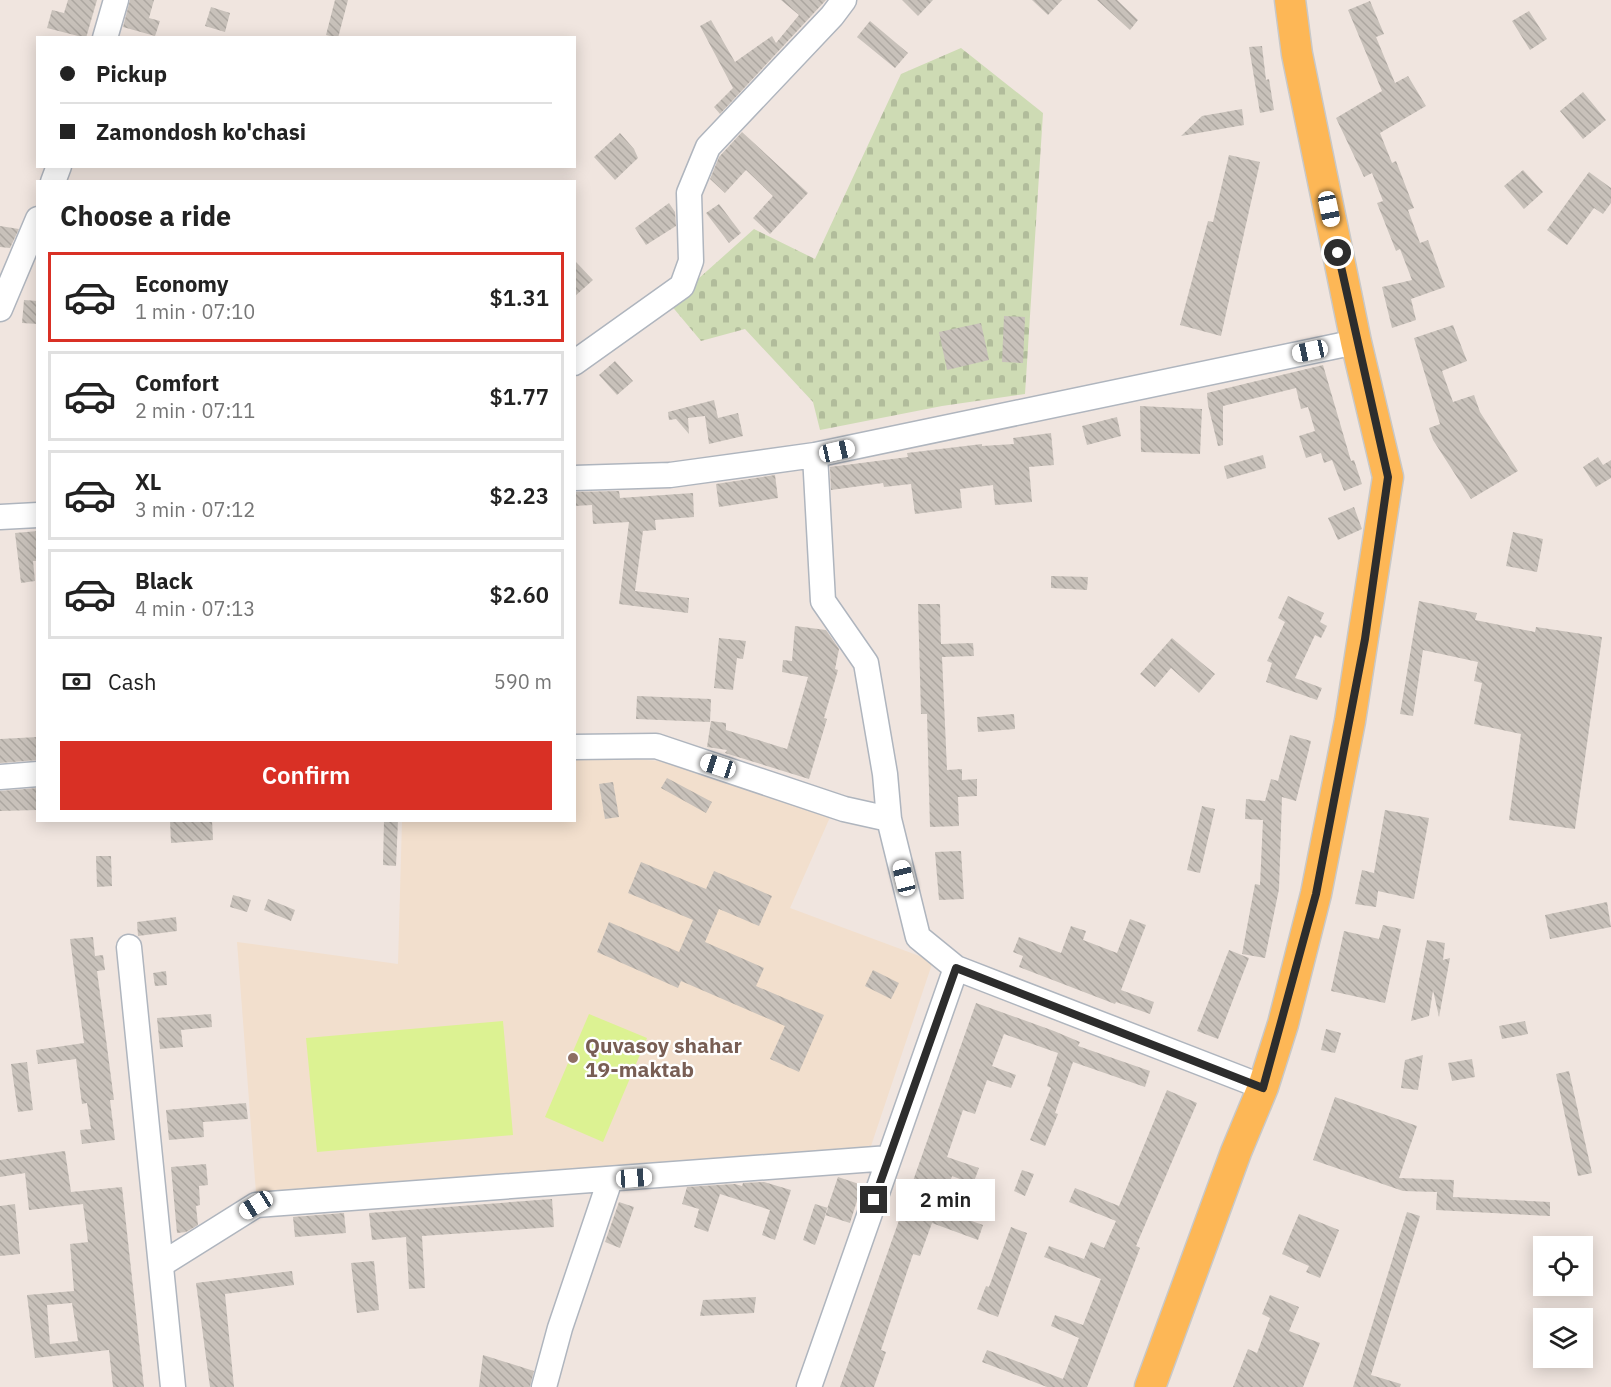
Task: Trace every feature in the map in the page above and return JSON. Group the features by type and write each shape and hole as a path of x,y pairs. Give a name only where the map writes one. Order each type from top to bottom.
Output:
{"main road":[{"path":"1150,1387 1236,1152 1263,1088 1283,1024 1318,883 1365,639 1388,477 1356,342 1297,54 1290,0"}],"street":[{"path":"106,36 116,0"},
{"path":"576,362 682,286 691,261 690,193 708,147 832,16 844,0"},
{"path":"1282,0 1297,54"},
{"path":"0,309 10,262 36,222"},
{"path":"576,478 670,475 815,455 1356,342"},
{"path":"815,455 823,601 866,663 885,774 889,819 918,937 956,968 1263,1088"},
{"path":"0,517 36,516"},
{"path":"576,747 656,746 844,809 889,819"},
{"path":"0,777 36,774"},
{"path":"129,946 173,1387"},
{"path":"809,1387 956,968"},
{"path":"162,1264 256,1205 889,1158"},
{"path":"544,1387 560,1328 610,1180"}],"shaded area":[{"name":"Quvasoy shahar 19-maktab","path":"576,756 663,761 831,815 790,908 933,961 869,1152 256,1193 237,942 398,964 402,822 576,822"}],"green space":[{"path":"961,48 1043,113 1025,394 942,406 820,430 813,402 745,329 701,341 670,304 754,229 815,259 901,74"},
{"path":"589,1014 647,1038 603,1142 545,1117"},
{"path":"503,1021 513,1135 317,1152 306,1038"}],"building":[{"path":"68,0 97,0 87,36 47,28 52,10 64,13"},
{"path":"130,0 154,0 149,18 160,21 155,36 123,27"},
{"path":"335,0 348,0 339,36 326,35"},
{"path":"781,0 826,0 720,114 714,107 733,88 700,26 711,20 735,62 772,36 776,43 799,15"},
{"path":"902,0 933,0 918,16"},
{"path":"1032,0 1062,0 1048,15"},
{"path":"1097,0 1117,0 1138,20 1130,30"},
{"path":"1370,1 1384,34 1376,37 1395,83 1408,76 1426,106 1380,133 1392,163 1396,161 1414,208 1408,210 1420,243 1428,240 1445,287 1411,299 1416,320 1392,328 1382,287 1412,280 1400,249 1396,251 1377,203 1383,201 1372,173 1364,177 1336,118 1382,91 1348,10"},
{"path":"211,7 230,13 225,32 205,26"},
{"path":"1529,11 1547,39 1530,50 1512,21"},
{"path":"870,21 908,53 895,68 857,37"},
{"path":"1262,46 1266,80 1269,79 1274,110 1260,113 1249,47"},
{"path":"1583,92 1606,120 1583,139 1560,111"},
{"path":"1242,109 1244,125 1181,136 1202,116"},
{"path":"742,132 808,193 770,234 753,218 773,196 746,170 725,193 710,179 719,157"},
{"path":"620,133 634,149 638,158 615,180 594,157"},
{"path":"1229,155 1260,162 1221,336 1180,325 1208,221 1213,222"},
{"path":"1523,170 1543,192 1524,209 1504,186"},
{"path":"1589,172 1611,188 1611,203 1603,214 1594,208 1567,245 1547,230"},
{"path":"669,203 675,212 676,226 646,245 635,228"},
{"path":"719,204 741,233 729,243 706,213"},
{"path":"0,226 19,229 10,248 0,247"},
{"path":"576,262 593,280 576,295"},
{"path":"24,300 36,301 36,324 22,323"},
{"path":"1004,316 1025,317 1023,363 1002,362"},
{"path":"981,323 989,360 947,370 939,332"},
{"path":"1453,325 1467,361 1442,371 1453,402 1474,395 1480,412 1518,471 1471,499 1433,440 1429,428 1440,424 1414,338"},
{"path":"615,361 633,381 617,395 599,375"},
{"path":"1323,365 1351,461 1354,460 1362,484 1344,491 1332,460 1324,463 1321,453 1306,458 1299,436 1315,431 1308,407 1301,409 1296,388 1223,406 1223,445 1218,446 1207,393"},
{"path":"714,400 718,418 738,413 743,436 709,444 705,416 688,418 689,434 676,419 669,420 668,412"},
{"path":"1140,406 1202,409 1200,454 1141,452"},
{"path":"1117,417 1121,436 1087,445 1082,426"},
{"path":"1051,433 1054,465 1029,467 1032,502 995,505 993,485 960,489 962,508 915,514 911,484 884,487 883,483 831,490 830,467 908,457 907,453 982,444 982,446 1014,444 1013,438"},
{"path":"1263,455 1266,468 1227,479 1224,466"},
{"path":"1598,457 1603,465 1611,460 1611,478 1596,487 1583,467"},
{"path":"775,475 778,498 719,507 716,484"},
{"path":"619,491 620,498 693,493 694,517 655,520 656,530 643,531 635,591 689,598 688,613 619,604 629,522 593,524 592,505 576,506 576,492"},
{"path":"1354,507 1362,529 1338,540 1328,518"},
{"path":"36,531 36,561 33,561 35,581 21,583 15,533"},
{"path":"1513,532 1543,539 1537,572 1506,566"},
{"path":"1051,576 1088,577 1087,590 1051,588"},
{"path":"1288,596 1324,613 1320,622 1327,626 1321,638 1315,635 1295,678 1322,688 1317,700 1266,682 1272,663 1267,661 1285,622 1278,618"},
{"path":"1419,601 1477,613 1475,620 1535,632 1536,627 1602,637 1575,829 1509,820 1521,734 1474,724 1482,683 1474,681 1478,662 1423,650 1413,716 1400,714"},
{"path":"918,604 940,604 941,644 973,643 974,656 942,657 947,770 962,769 962,780 977,779 977,796 958,797 959,826 930,827 927,714 921,714"},
{"path":"795,626 826,630 839,649 835,669 838,670 824,718 827,719 809,779 725,753 727,750 707,747 711,721 726,723 726,730 787,749 808,677 782,672 783,660 792,661"},
{"path":"719,638 746,641 743,659 737,658 733,690 714,688"},
{"path":"1172,638 1215,674 1199,693 1171,668 1155,687 1140,674"},
{"path":"637,696 711,699 710,722 636,719"},
{"path":"1014,714 1015,729 978,732 977,717"},
{"path":"1290,735 1311,741 1296,801 1282,797 1279,889 1265,958 1242,954 1255,884 1260,885 1263,820 1245,819 1246,799 1265,801 1271,779 1278,781"},
{"path":"36,737 36,760 0,763 0,739"},
{"path":"667,778 712,802 706,813 661,788"},
{"path":"613,782 619,817 605,819 599,784"},
{"path":"36,788 36,810 0,811 0,791"},
{"path":"1202,806 1215,809 1200,873 1187,870"},
{"path":"1385,810 1429,818 1414,899 1378,891 1376,907 1355,904 1362,870 1374,873"},
{"path":"170,822 212,822 213,840 171,843"},
{"path":"384,822 398,822 396,866 383,865"},
{"path":"961,851 964,899 939,900 935,852"},
{"path":"96,856 111,856 112,886 97,887"},
{"path":"641,862 706,889 714,871 772,896 759,926 719,909 705,942 764,968 756,986 824,1015 799,1072 770,1059 785,1026 681,981 678,988 597,952 609,922 679,952 693,920 628,893"},
{"path":"233,895 251,900 247,912 230,907"},
{"path":"268,899 295,910 291,921 264,910"},
{"path":"1607,902 1611,927 1550,939 1545,915"},
{"path":"176,917 177,931 138,936 137,922"},
{"path":"1130,919 1146,925 1121,990 1154,1002 1150,1014 1116,1002 1115,1004 1019,967 1023,956 1013,952 1019,937 1061,953 1071,926 1086,931 1083,940 1117,953"},
{"path":"1383,925 1401,929 1385,1003 1331,991 1344,931 1379,939"},
{"path":"93,937 95,956 103,955 105,970 97,971 114,1100 110,1100 115,1140 82,1144 80,1130 91,1129 87,1103 82,1104 76,1059 38,1064 36,1050 84,1043 70,939"},
{"path":"1427,940 1445,943 1443,960 1450,958 1439,1017 1433,990 1429,1016 1411,1021"},
{"path":"1229,950 1249,958 1218,1039 1197,1031"},
{"path":"873,970 899,983 891,999 865,986"},
{"path":"166,971 167,985 155,986 153,973"},
{"path":"976,1003 1054,1031 1080,1042 1078,1046 1150,1071 1145,1087 1073,1062 1055,1113 1058,1114 1045,1146 1030,1140 1051,1088 1047,1086 1058,1053 1004,1034 992,1066 1016,1075 1011,1088 987,1080 975,1114 963,1110 947,1157 979,1168 973,1184 952,1176 940,1210 983,1225 978,1240 932,1223 920,1256 913,1254 881,1350 886,1352 874,1387 840,1387"},
{"path":"211,1014 212,1027 181,1030 183,1047 160,1049 157,1018"},
{"path":"1525,1021 1528,1034 1502,1039 1499,1026"},
{"path":"1326,1029 1341,1033 1335,1053 1321,1050"},
{"path":"1423,1055 1418,1090 1401,1088 1405,1060"},
{"path":"1472,1059 1475,1077 1452,1081 1448,1063"},
{"path":"27,1062 33,1110 18,1112 11,1064"},
{"path":"1569,1071 1592,1173 1578,1176 1556,1074"},
{"path":"1167,1090 1197,1103 1136,1246 1140,1248 1087,1387 1047,1387 982,1362 987,1350 1063,1379 1079,1338 1051,1326 1055,1315 1083,1325 1101,1279 1044,1257 1049,1246 1084,1259 1091,1242 1104,1248 1116,1221 1069,1202 1075,1188 1119,1206"},
{"path":"1335,1097 1417,1126 1399,1178 1454,1180 1453,1197 1550,1202 1550,1216 1436,1210 1437,1192 1403,1191 1313,1160"},
{"path":"246,1103 248,1119 203,1122 204,1137 169,1140 166,1110"},
{"path":"65,1151 71,1192 122,1187 144,1387 113,1387 109,1350 35,1358 27,1295 74,1291 70,1244 88,1242 83,1204 29,1210 25,1173 0,1177 0,1160","holes":["72,1303 78,1341 50,1344 47,1305"]},
{"path":"206,1164 208,1185 199,1186 200,1205 196,1206 198,1225 186,1232 177,1233 171,1167"},
{"path":"1022,1170 1034,1174 1025,1196 1014,1191"},
{"path":"838,1177 862,1185 850,1223 825,1215"},
{"path":"764,1182 791,1190 775,1240 762,1235 770,1210 720,1194 708,1232 694,1227 699,1209 682,1204 687,1187 735,1184 742,1186 743,1183"},
{"path":"552,1199 554,1227 422,1236 425,1288 409,1289 406,1237 372,1240 369,1213"},
{"path":"619,1202 634,1207 620,1248 605,1242"},
{"path":"15,1204 20,1254 0,1256 0,1206"},
{"path":"815,1204 828,1208 815,1245 803,1240"},
{"path":"1407,1212 1420,1216 1371,1375 1401,1384 1400,1387 1353,1387"},
{"path":"344,1213 346,1233 295,1237 293,1217"},
{"path":"1299,1214 1339,1230 1320,1278 1306,1272 1309,1266 1282,1254"},
{"path":"1011,1227 1027,1233 998,1317 977,1309 986,1286 989,1287"},
{"path":"374,1261 379,1310 357,1313 351,1263"},
{"path":"292,1271 294,1285 225,1294 234,1387 210,1387 196,1283"},
{"path":"1270,1295 1299,1307 1289,1331 1320,1343 1303,1387 1233,1387 1248,1349 1257,1353 1270,1318 1262,1314"},
{"path":"756,1297 754,1313 700,1316 703,1300"},
{"path":"483,1355 534,1371 530,1387 479,1387"}],"place":[{"name":"Quvasoy shahar 19-maktab","path":"573,1058"}],"route":[{"path":"874,1200 956,968 1263,1088 1283,1024 1316,894 1365,639 1388,477 1356,342 1338,253"}]}
